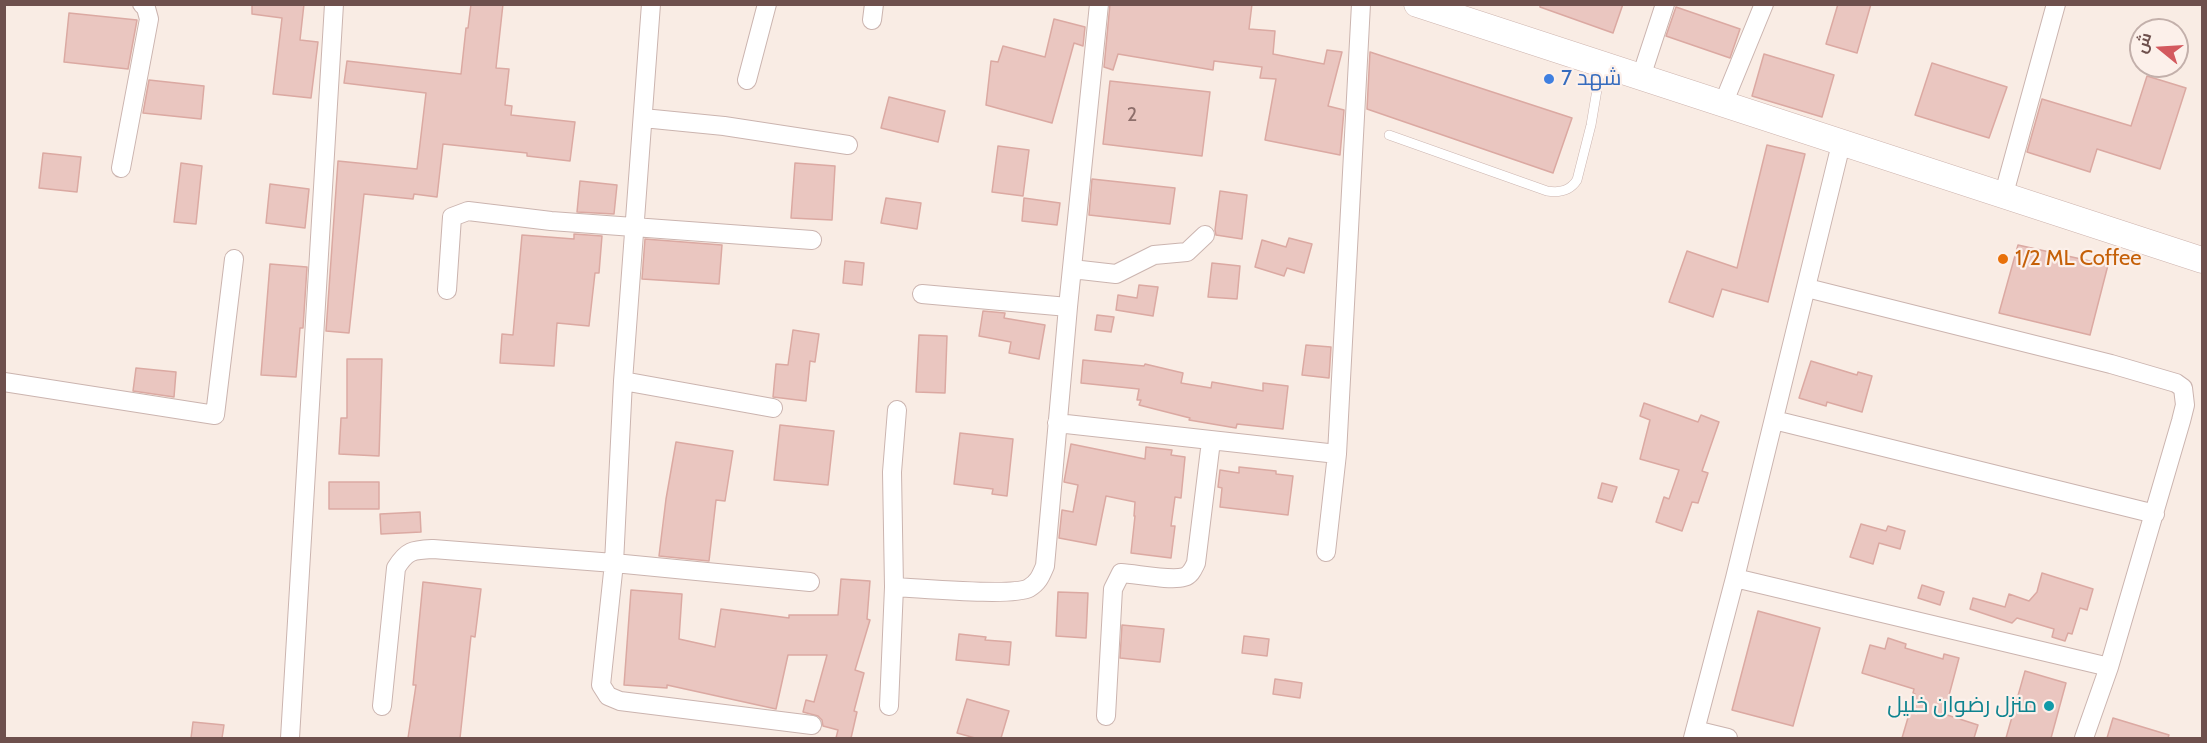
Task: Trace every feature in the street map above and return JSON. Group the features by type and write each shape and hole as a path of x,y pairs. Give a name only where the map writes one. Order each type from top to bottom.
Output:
{"main road":[{"path":"1418,4 2003,197 2202,260"}],"street":[{"path":"122,168 149,19 146,8 142,4"},
{"path":"290,738 334,4"},
{"path":"651,4 623,381 614,562 601,685 608,696 620,701 812,725"},
{"path":"747,80 767,4"},
{"path":"894,587 1004,592 1028,589 1040,580 1045,566 1068,307 1099,4"},
{"path":"1326,552 1337,454 1361,4"},
{"path":"1641,77 1665,4"},
{"path":"1723,104 1764,4"},
{"path":"2003,197 2056,4"},
{"path":"643,118 724,126 848,145"},
{"path":"1728,738 1694,734 1808,288 1841,144"},
{"path":"447,290 452,217 468,211 634,228 812,240"},
{"path":"1072,269 1116,274 1154,255 1187,252 1205,235"},
{"path":"4,382 215,415 234,259"},
{"path":"1808,288 2111,364 2176,382 2183,388 2185,405 2155,514 2109,667 2084,738"},
{"path":"922,294 1068,307"},
{"path":"623,381 773,408"},
{"path":"889,706 894,587 892,472 897,410"},
{"path":"1774,420 2155,514"},
{"path":"1057,423 1337,454"},
{"path":"1106,716 1113,589 1116,579 1121,573 1172,578 1185,577 1193,571 1196,563 1210,441"},
{"path":"382,706 396,568 402,558 413,550 433,549 614,562 810,582"},
{"path":"1735,578 2109,667"}],"lane":[{"path":"1389,135 1547,191 1567,190 1577,180 1591,125 1601,64"}],"building":[{"path":"252,4 304,4 300,40 318,42 311,98 273,94 282,18 252,14"},
{"path":"471,4 503,4 496,68 509,69 505,105 512,106 511,115 575,122 570,161 527,156 527,153 443,144 437,197 414,194 413,199 364,194 349,333 326,331 338,161 417,169 426,93 344,83 347,61 461,74"},
{"path":"1110,4 1252,4 1249,29 1275,31 1273,54 1324,64 1327,50 1342,52 1328,106 1344,110 1340,155 1265,140 1276,79 1260,78 1262,67 1214,61 1213,70 1118,54 1113,70 1104,67"},
{"path":"1540,4 1623,4 1613,33 1540,7"},
{"path":"1838,4 1871,4 1857,53 1826,44"},
{"path":"1676,7 1740,29 1730,58 1666,36"},
{"path":"69,13 137,20 128,69 64,62"},
{"path":"1054,19 1085,27 1083,46 1074,43 1052,123 986,105 991,61 998,62 1003,46 1045,57"},
{"path":"1370,52 1572,118 1553,173 1367,109"},
{"path":"1764,54 1834,75 1822,117 1752,96"},
{"path":"1932,63 2007,87 1989,138 1915,115"},
{"path":"2146,78 2186,88 2160,169 2097,149 2090,172 2027,152 2042,99 2131,126"},
{"path":"149,80 204,86 201,119 143,113"},
{"path":"1110,81 1210,92 1202,156 1103,144"},
{"path":"889,97 945,111 938,142 881,128"},
{"path":"1767,145 1805,154 1768,302 1722,289 1713,317 1669,302 1687,251 1737,268"},
{"path":"998,146 1029,150 1023,196 992,192"},
{"path":"43,153 81,157 77,192 39,188"},
{"path":"181,163 202,166 196,224 174,222"},
{"path":"795,163 835,166 832,220 791,218"},
{"path":"1092,179 1175,188 1170,224 1089,215"},
{"path":"580,181 617,185 614,214 577,212"},
{"path":"270,184 309,189 305,228 266,223"},
{"path":"1220,191 1247,195 1242,239 1216,235"},
{"path":"886,198 921,203 917,229 881,223"},
{"path":"1024,198 1060,203 1057,225 1022,221"},
{"path":"574,234 602,236 599,273 595,273 589,326 557,323 554,366 500,363 502,334 513,335 522,235 574,239"},
{"path":"1289,238 1312,244 1304,273 1287,268 1284,276 1255,267 1262,240 1286,247"},
{"path":"645,239 722,245 719,284 642,279"},
{"path":"2018,245 2108,265 2090,335 1999,313"},
{"path":"845,261 864,263 862,285 843,283"},
{"path":"1212,263 1240,266 1237,299 1208,297"},
{"path":"270,264 307,267 303,328 300,328 296,377 261,375"},
{"path":"1139,285 1158,287 1153,316 1116,310 1118,295 1137,298"},
{"path":"983,311 1005,313 1004,318 1045,325 1039,359 1009,353 1011,342 979,336"},
{"path":"1097,315 1114,317 1111,332 1095,330"},
{"path":"793,330 819,334 815,362 810,361 806,401 773,397 776,364 788,365"},
{"path":"919,335 947,336 945,393 916,392"},
{"path":"1306,345 1331,347 1329,378 1302,375"},
{"path":"347,359 382,359 379,456 339,454 341,418 347,418"},
{"path":"1083,360 1144,366 1145,364 1183,373 1181,383 1211,388 1212,382 1263,391 1263,383 1288,386 1283,429 1237,424 1236,428 1189,420 1190,418 1139,405 1141,400 1137,400 1139,389 1081,383"},
{"path":"1811,361 1857,375 1858,372 1872,376 1862,412 1827,402 1826,406 1799,398"},
{"path":"136,368 176,372 174,397 133,391"},
{"path":"1644,403 1698,422 1701,415 1719,422 1702,471 1708,473 1698,503 1692,502 1682,531 1656,522 1664,497 1669,499 1679,470 1640,459 1650,420 1640,416"},
{"path":"780,425 834,431 828,485 774,480"},
{"path":"960,433 1013,439 1007,496 992,494 993,489 954,484"},
{"path":"676,442 733,451 725,501 716,500 709,561 659,556"},
{"path":"1071,444 1145,459 1146,447 1172,450 1171,455 1185,457 1181,498 1175,497 1171,526 1175,526 1171,558 1131,553 1135,502 1106,496 1096,545 1059,538 1062,510 1073,512 1078,485 1064,482"},
{"path":"1239,467 1276,471 1276,474 1293,476 1288,515 1220,507 1222,488 1218,487 1220,470 1239,473"},
{"path":"329,482 379,482 379,509 329,509"},
{"path":"1602,483 1617,487 1612,502 1598,498"},
{"path":"420,512 421,532 381,534 380,514"},
{"path":"1861,524 1886,531 1888,526 1905,531 1900,549 1879,543 1873,564 1850,557"},
{"path":"2042,573 2093,589 2087,610 2080,608 2072,634 2068,633 2065,641 2052,637 2054,629 2017,618 2012,623 1970,609 1973,598 2005,607 2009,594 2029,601 2037,592"},
{"path":"841,579 870,581 867,619 870,620 855,670 864,673 854,711 857,712 851,738 836,738 838,730 823,726 818,716 803,712 806,700 814,702 827,655 788,655 776,709 667,685 667,688 624,685 631,590 682,594 679,639 715,647 721,609 789,618 789,615 838,615"},
{"path":"423,582 481,589 475,637 471,636 460,738 408,738 416,685 413,685"},
{"path":"1922,585 1944,592 1940,605 1918,598"},
{"path":"1058,592 1088,593 1086,638 1056,636"},
{"path":"1758,611 1820,628 1793,726 1732,710"},
{"path":"1122,625 1164,629 1160,662 1120,658"},
{"path":"959,634 986,637 985,640 1011,642 1009,665 956,660"},
{"path":"1244,636 1269,639 1267,656 1242,653"},
{"path":"1888,638 1906,644 1905,648 1943,659 1944,654 1959,658 1944,714 1978,725 1974,738 1902,738 1915,694 1914,689 1862,673 1870,645 1885,649"},
{"path":"2025,671 2066,683 2051,738 2006,738"},
{"path":"1275,679 1302,683 1300,698 1273,694"},
{"path":"967,699 1009,711 1001,738 975,738 957,733"},
{"path":"2113,718 2169,735 2168,738 2107,738"},
{"path":"193,722 224,725 222,738 191,738"}],"place":[{"name":"شهد 7","path":"1549,79"},
{"name":"1/2 ML Coffee","path":"2003,259"},
{"name":"منزل رضوان خليل","path":"2049,706"}]}
